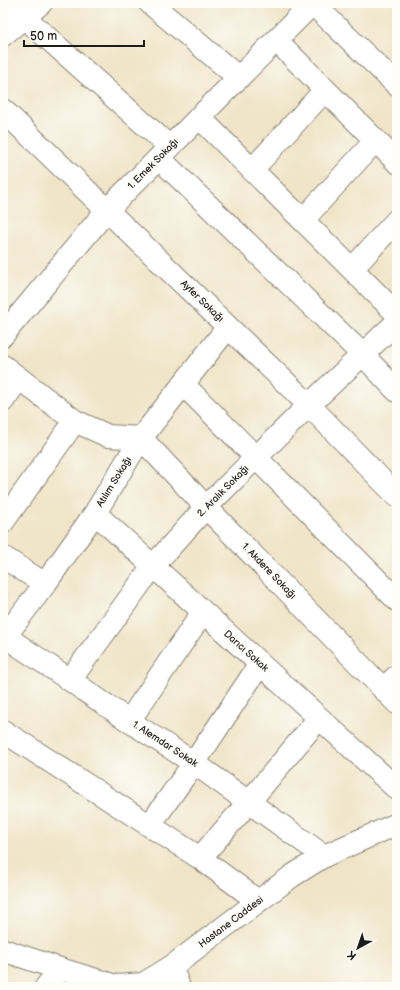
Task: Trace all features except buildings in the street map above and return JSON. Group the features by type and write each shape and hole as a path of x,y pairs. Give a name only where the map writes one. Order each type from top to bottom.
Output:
{"street":[{"path":"4,3 24,17 164,153 363,355 397,392"},
{"path":"3,35 41,3"},
{"path":"150,3 239,78"},
{"path":"313,3 397,85"},
{"name":"1. Emek Sokağı","path":"3,335 107,210 313,3"},
{"path":"276,40 397,162"},
{"path":"252,170 325,90"},
{"name":"Ayfer Sokağı","path":"3,111 309,405 397,496"},
{"path":"199,118 397,314"},
{"path":"303,220 375,141"},
{"path":"352,269 397,220"},
{"name":"2. Aralık Sokağı","path":"70,680 153,566 206,507 309,405 397,322"},
{"name":"Atılım Sokağı","path":"4,637 45,584 95,513 141,438 228,327"},
{"path":"3,401 11,372 75,421 108,436 141,438"},
{"path":"183,384 397,600"},
{"path":"3,522 75,421"},
{"name":"1. Akdere Sokağı","path":"141,438 206,507 392,689"},
{"name":"Darıcı Sokak","path":"95,513 397,789"},
{"path":"3,557 45,584"},
{"path":"129,721 203,612"},
{"name":"1. Alemdar Sokak","path":"4,637 194,763 324,856"},
{"path":"150,826 260,664"},
{"path":"200,858 319,718"},
{"path":"3,731 200,858 258,901"},
{"name":"Hastane Caddesi","path":"3,950 76,977 116,986 144,984 174,977 258,901 292,876 324,856 397,824"},
{"path":"46,987 76,977"}]}
